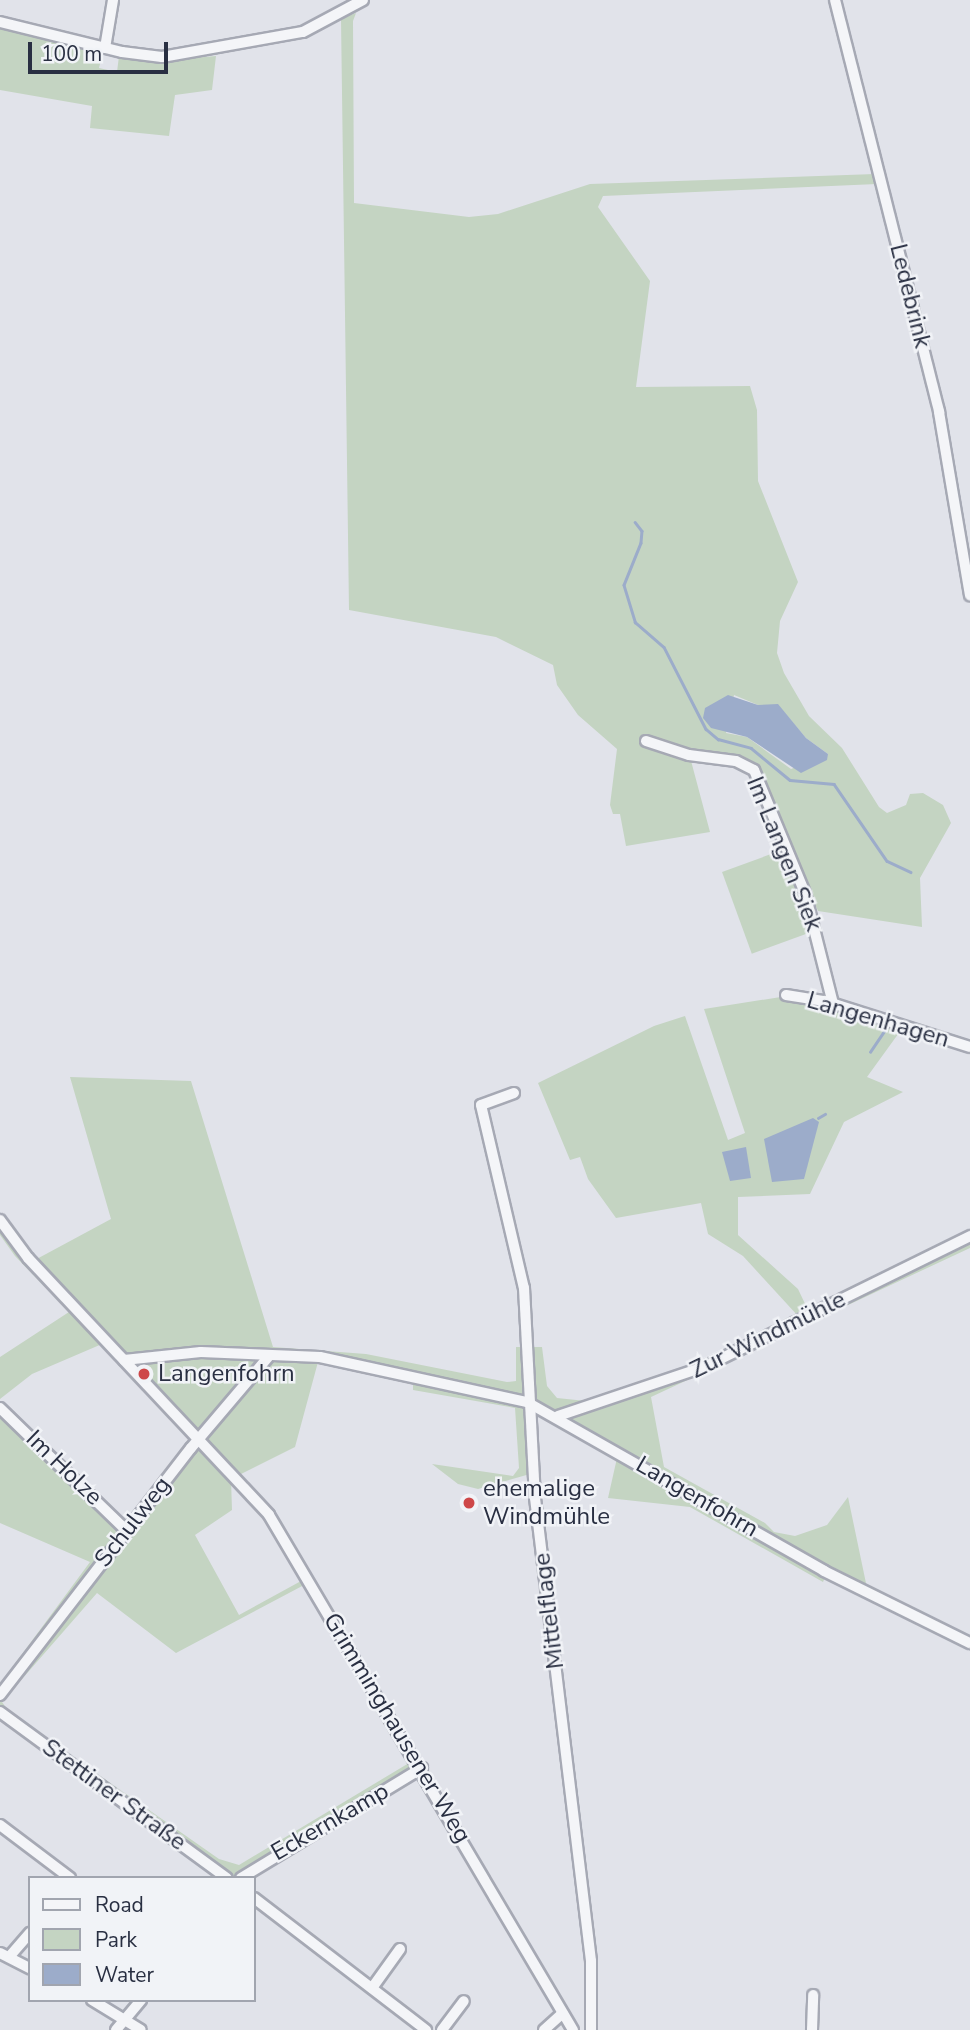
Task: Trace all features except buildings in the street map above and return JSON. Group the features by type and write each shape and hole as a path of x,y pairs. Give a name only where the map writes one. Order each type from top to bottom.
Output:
{"street":[{"path":"105,48 113,0"},
{"path":"0,22 105,48 162,57 212,51 303,32 363,0"},
{"name":"Ledebrink","path":"835,0 939,412 970,595"},
{"name":"Im Langen Siek","path":"646,741 689,755 736,761 754,770 805,893 833,1004"},
{"name":"Langenhagen","path":"786,995 833,1004 970,1047"},
{"name":"Mittelflage","path":"514,1093 481,1105 524,1288 527,1402 591,1961 591,2030"},
{"name":"Grimminghausener Weg","path":"0,1220 28,1258 269,1515 422,1768 573,2030"},
{"name":"Zur Windmühle","path":"558,1416 704,1367 970,1236"},
{"name":"Langenfohrn","path":"124,1360 167,1353 320,1357 527,1402 558,1416 824,1570 970,1643"},
{"name":"Schulweg","path":"0,1695 127,1531 270,1355"},
{"name":"Im Holze","path":"0,1408 127,1531"},
{"name":"Stettiner Straße","path":"0,1712 224,1876"},
{"name":"Eckernkamp","path":"243,1876 422,1768"},
{"path":"0,1825 67,1876"},
{"path":"256,1900 426,2030"},
{"path":"28,1935 4,1955 28,1967"},
{"path":"372,1988 400,1949"},
{"path":"811,2030 813,1995"},
{"path":"442,2030 464,2001"},
{"path":"96,2002 126,2018 141,2030"},
{"path":"117,2030 139,2002"},
{"path":"544,2030 562,2014"}],"green space":[{"path":"356,13 353,21 354,203 469,217 498,214 590,184 875,174 877,184 603,196 598,207 650,281 636,387 750,386 757,410 758,481 798,582 780,621 777,653 784,673 809,716 842,748 879,807 887,813 906,805 910,794 923,793 943,805 951,823 920,878 922,927 818,911 776,813 753,771 736,763 690,757 710,832 626,846 620,814 613,814 610,805 617,749 578,715 557,685 553,665 496,637 349,610 341,19","holes":["734,695 758,705 778,705 806,738 828,754 791,769 747,737 726,733"]},
{"path":"0,23 103,51 99,68 117,72 119,56 159,61 216,56 212,90 175,95 169,136 90,128 92,106 0,90"},
{"path":"785,849 815,931 752,954 722,872"},
{"path":"787,996 901,1030 867,1077 903,1092 844,1122 810,1194 738,1197 738,1235 798,1289 808,1310 866,1281 868,1290 970,1241 970,1248 651,1397 664,1467 765,1523 774,1532 795,1536 827,1525 848,1497 867,1588 828,1570 823,1582 690,1507 608,1498 617,1458 526,1407 530,1474 478,1489 458,1484 432,1464 513,1476 519,1468 515,1408 413,1390 413,1384 318,1362 295,1447 231,1479 232,1510 195,1535 239,1615 312,1575 423,1764 239,1876 213,1876 0,1719 0,1684 90,1562 0,1523 0,1403 63,1459 126,1525 193,1438 102,1344 32,1374 0,1399 0,1357 69,1312 15,1256 0,1235 0,1216 33,1261 111,1219 70,1077 191,1081 273,1347 366,1354 507,1382 516,1381 516,1347 542,1347 547,1386 557,1398 586,1401 668,1376 798,1316 743,1256 708,1234 701,1203 616,1218 588,1179 580,1157 570,1160 538,1083 654,1026 685,1016 728,1140 745,1133 704,1009","holes":["306,1584 409,1763 239,1865 219,1859 9,1712 2,1702 97,1593 176,1653"]}],"water":[{"path":"728,695 758,705 778,704 806,738 828,754 827,760 801,773 747,737 711,728 703,718 705,708"},
{"path":"813,1118 819,1122 804,1179 772,1182 764,1139"},
{"path":"746,1147 751,1178 730,1181 722,1152"}],"waterway":[{"path":"635,522 642,531 641,543 624,585 635,622 664,647 706,729 718,739 751,748 790,780 834,784 887,861 911,872"},
{"path":"870,1052 887,1027"},
{"path":"818,1118 825,1114"}],"place":[{"name":"Langenfohrn","path":"144,1374"},
{"name":"ehemalige Windmühle","path":"469,1503"}]}
